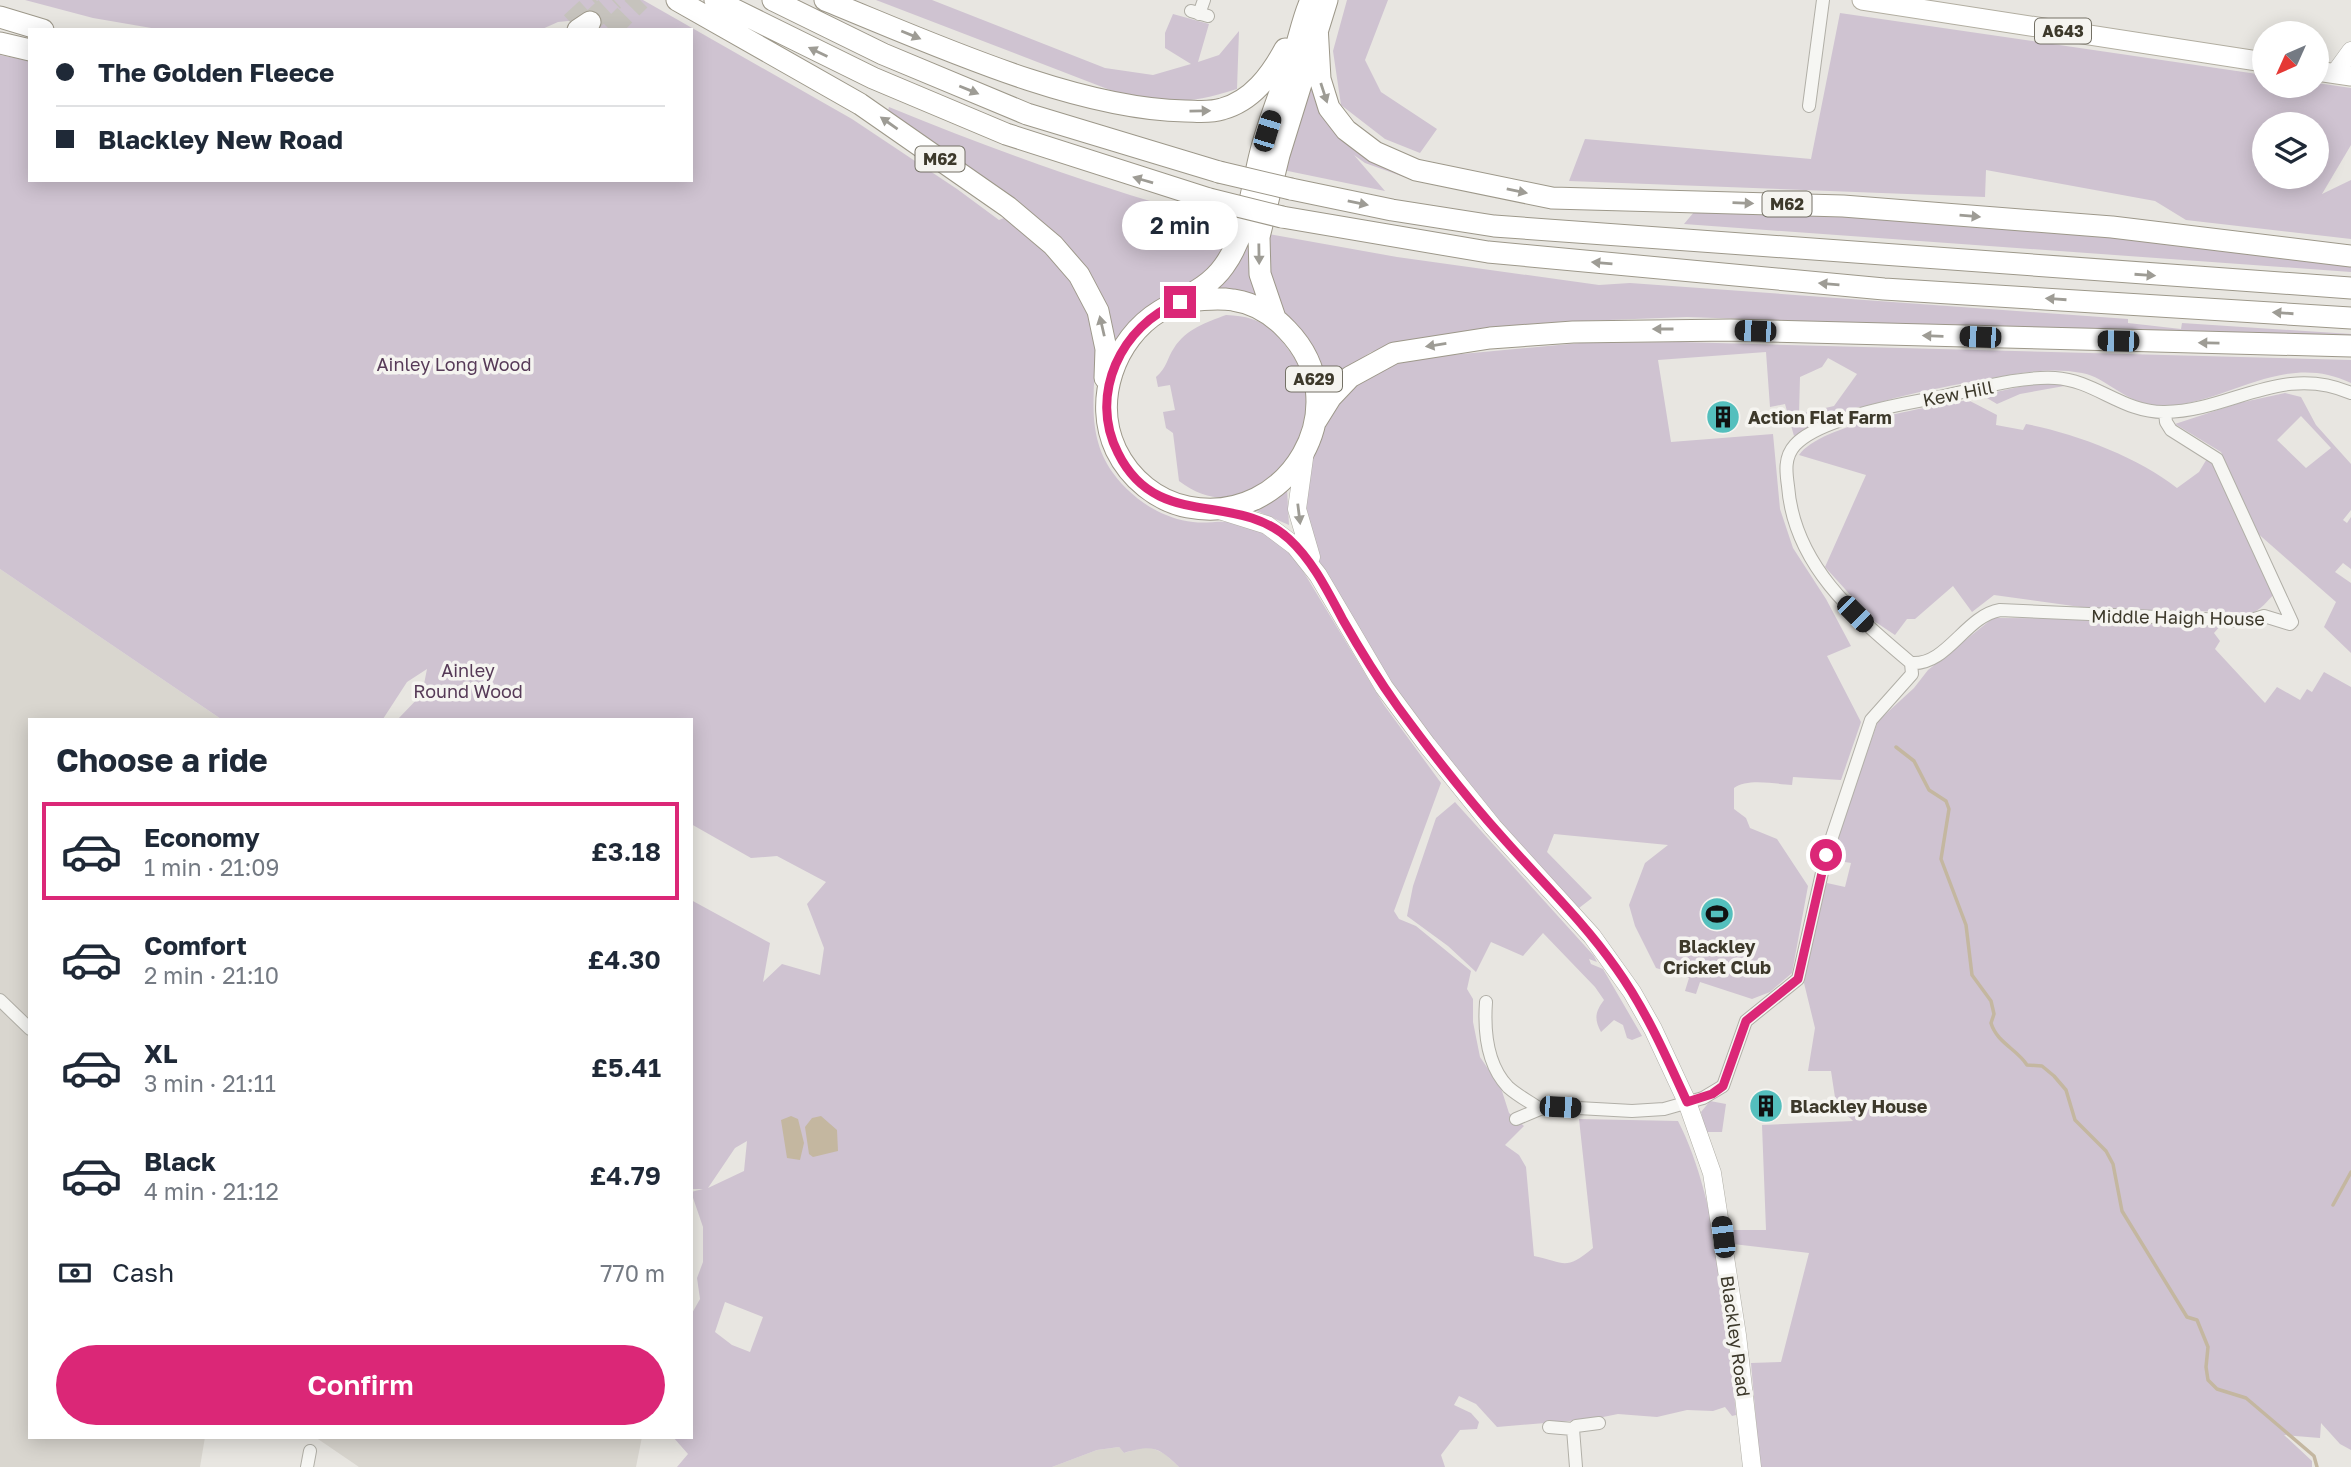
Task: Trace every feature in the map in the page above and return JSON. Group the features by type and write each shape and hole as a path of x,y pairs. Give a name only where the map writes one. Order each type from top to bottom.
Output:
{"highway":[{"name":"M62","path":"677,0 860,104 1008,207 1053,246 1079,275 1098,311 1106,349 1107,394"},
{"path":"715,0 873,78 1006,134 1128,176 1282,217 1501,254 1884,289 2351,318"},
{"path":"773,0 883,54 1027,114 1219,172 1392,210 1494,226 2351,288"},
{"path":"825,0 928,42 1045,83 1153,110 1218,111 1246,98 1273,72 1310,23"},
{"name":"A629","path":"1275,318 1260,274 1259,237 1310,23 1311,0"},
{"name":"A629","path":"1180,302 1233,300 1254,306 1275,318 1292,335 1311,368 1316,390 1315,421 1305,452 1284,480 1246,504 1219,510 1201,510 1175,503 1150,491 1136,479 1112,440 1107,417 1107,394 1116,364 1130,337 1150,318 1215,278 1239,241 1261,148 1293,57 1310,23 1327,0"},
{"path":"0,17 36,28"},
{"name":"M62","path":"1310,23 1320,79 1329,107 1346,130 1375,152 1416,170 1552,198 1843,206 2112,227 2351,256"},
{"path":"0,26 28,31"},
{"path":"0,43 28,50"},
{"path":"1315,421 1331,397 1350,377 1394,353 1490,338 1573,332 1731,330 2351,346"}],"main road":[{"name":"A643","path":"1862,0 2252,60"}],"street":[{"path":"1199,14 1203,0"},
{"path":"1809,106 1823,0"},
{"path":"2334,73 2351,51"},
{"name":"Kew Hill","path":"1911,663 1855,614 1818,570 1800,542 1789,500 1786,468 1794,447 1805,438 1859,415 2038,379 2073,380 2136,409 2165,412 2191,409 2284,383 2316,385 2351,393"},
{"name":"Middle Haigh House","path":"1911,663 1921,664 1931,659 1980,617 2000,610 2248,621 2263,616 2290,624 2292,622 2217,459 2171,430 2166,422 2165,412"},
{"name":"Blackley Road","path":"1305,452 1297,509 1303,535 1318,575"},
{"name":"Blackley Road","path":"1219,510 1259,521 1278,531 1295,546 1318,575 1384,687 1441,764 1493,827 1580,921 1617,969 1653,1028 1687,1102 1706,1153 1720,1213 1752,1467"},
{"path":"1516,1119 1540,1109 1560,1107 1648,1111 1712,1094 1723,1086 1746,1021 1798,979 1822,870 1859,753 1874,715 1912,674 1911,663"},
{"path":"0,1000 28,1026"},
{"path":"1486,1002 1485,1032 1500,1076 1512,1090 1540,1109"},
{"path":"1549,1427 1573,1429 1576,1426 1599,1423"},
{"path":"1573,1429 1576,1467"},
{"path":"307,1467 310,1451"}],"shaded area":[{"path":"0,569 220,718 28,718 28,1439 205,1439 200,1467 0,1467"},
{"path":"791,1116 798,1119 804,1143 800,1160 787,1158 781,1120"},
{"path":"821,1116 837,1130 838,1151 813,1157 809,1154 805,1127 812,1118"},
{"path":"318,1439 642,1439 636,1467 359,1467"},
{"path":"1148,1446 1165,1454 1179,1467 1052,1467 1097,1450 1119,1447 1124,1453"}],"green space":[{"path":"25,0 643,0 692,28 599,28 589,19 558,22 544,28 151,28 93,18"},
{"path":"876,0 932,0 1105,68 1153,75 1191,64 1165,48 1165,33 1173,14 1209,24 1198,62 1219,55 1239,31 1237,89 1180,101 1123,95"},
{"path":"1347,0 1388,0 1365,60 1381,92 1437,129 1420,153 1385,139 1341,105 1333,51"},
{"path":"1840,13 2252,73 2252,98 2329,98 2329,85 2351,88 2351,145 2329,182 2329,112 2252,112 2252,189 2325,189 2322,194 2351,180 2351,239 2186,220 2155,201 1986,170 1985,197 1569,181 1585,139 1811,159"},
{"path":"693,28 852,119 999,220 1004,218 1043,248 1078,285 1093,314 1094,423 1103,457 1113,473 1138,499 1159,512 1193,522 1244,525 1269,537 1291,554 1384,705 1441,783 1394,911 1399,919 1416,926 1471,971 1467,989 1473,999 1473,1022 1480,1057 1501,1088 1509,1113 1524,1126 1505,1145 1519,1155 1526,1167 1534,1256 1570,1263 1593,1248 1579,1119 1678,1121 1692,1152 1712,1225 1730,1343 1736,1415 1732,1416 1725,1407 1713,1411 1687,1410 1657,1417 1618,1414 1593,1419 1497,1427 1476,1404 1459,1396 1454,1405 1471,1413 1479,1422 1477,1429 1460,1430 1441,1455 1445,1467 1179,1467 1154,1449 1124,1453 1119,1447 1097,1450 1052,1467 677,1467 688,1454 675,1439 693,1439 693,1311 700,1299 697,1278 703,1262 703,1227 693,1198 693,1192 703,1189 693,1189 693,901 770,943 763,982 782,964 820,975 824,948 807,904 826,882 777,856 751,858 693,825 693,718 399,718 422,694 427,669 407,682 384,718 220,718 0,569 0,55 28,61 28,182 693,182","holes":["747,1141 744,1171 708,1188 735,1148","725,1302 763,1317 750,1352 732,1345 715,1332"]},
{"path":"1312,64 1328,114 1409,173 1407,178 1365,163 1354,155 1385,191 1283,170"},
{"path":"889,107 1043,166 1201,216 1200,221 1219,224 1234,233 1211,270 1125,329 1114,342 1101,298 888,111"},
{"path":"1736,209 1946,221 2160,242 2351,266 2351,272 1684,224 1694,212"},
{"path":"1249,232 1260,298 1216,290"},
{"path":"1268,234 1397,257 1599,285 1630,283 2128,319 2128,323 2181,329 2182,323 2351,334 2351,340 1687,317 1556,322 1482,328 1371,352 1341,372 1327,393 1278,302 1268,272"},
{"path":"1226,315 1252,319 1273,331 1296,360 1306,387 1305,413 1298,438 1286,461 1270,479 1250,492 1228,498 1204,494 1179,481 1173,433 1166,428 1163,412 1175,410 1170,385 1158,387 1156,377 1179,341 1197,327"},
{"path":"1680,342 2351,360 2351,383 2326,374 2301,373 2253,382 2183,404 2159,406 2136,401 2091,375 2069,371 2042,371 1883,401 1838,416 1794,436 1785,404 1770,407 1766,352 1658,360 1671,442 1773,434 1780,509 1793,548 1826,599 1851,646 1827,656 1861,722 1841,780 1793,777 1792,785 1754,782 1734,788 1734,809 1746,818 1750,828 1777,839 1808,886 1792,973 1770,992 1752,999 1700,982 1696,994 1685,991 1689,978 1656,968 1635,926 1629,905 1645,863 1668,845 1554,834 1547,852 1592,898 1579,908 1546,874 1483,804 1398,691 1326,575 1308,537 1302,498 1314,451 1337,408 1359,380 1370,371 1388,363 1421,355 1451,355 1580,343","holes":["1828,358 1857,374 1834,406 1799,414 1800,377 1822,367"]},
{"path":"2038,383 2070,385 2020,394 1997,404 1982,395"},
{"path":"2285,393 2301,397 2316,425 2351,464 2351,510 2343,520 2347,523 2351,517 2351,569 2343,563 2335,572 2351,583 2351,653 2324,627 2336,602 2255,531 2221,452 2175,424 2239,403","holes":["2301,416 2331,448 2306,468 2277,440"]},
{"path":"1968,400 1997,415 1996,425 2023,430 2026,424 2085,440 2144,466 2177,488 2199,472 2208,457 2214,463 2275,593 2257,611 2246,614 2095,609 1994,595 1972,612 1953,586 1915,619 1907,619 1895,635 1874,621 1825,567 1866,475 1799,455 1811,444 1829,434 1852,426 1903,412"},
{"path":"1287,489 1289,525 1257,511 1257,508"},
{"path":"1993,618 2216,620 2221,625 2214,633 2220,641 2215,649 2265,703 2277,687 2300,700 2307,689 2312,692 2324,672 2351,687 2351,1450 2340,1444 2321,1423 2320,1438 2284,1435 2312,1461 2312,1467 1760,1467 1751,1363 1781,1362 1809,1253 1733,1244 1731,1230 1766,1230 1762,1125 1853,1121 1836,1104 1831,1071 1808,1071 1815,1028 1804,983 1821,895 1827,883 1845,887 1851,863 1833,860 1833,850 1878,721 1914,688 1928,670"},
{"path":"1455,802 1594,956 1597,962 1589,959 1591,964 1603,969 1642,1036 1632,1040 1627,1038 1623,1025 1614,1020 1601,1032 1596,1016 1604,1000 1543,933 1523,956 1491,942 1476,972 1448,946 1407,916 1413,886 1436,818"},
{"path":"1710,1101 1726,1104 1722,1132 1706,1132 1701,1112"}],"waterway":[{"path":"1896,747 1914,761 1929,790 1946,801 1949,809 1941,859 1966,925 1972,975 1991,1001 1994,1014 1991,1023 1994,1030 2027,1065 2042,1066 2054,1076 2066,1090 2075,1120 2106,1151 2113,1164 2122,1211 2187,1317 2197,1320 2208,1347 2208,1380 2217,1389 2246,1398 2314,1456 2317,1467"},
{"path":"2333,1205 2351,1172"}],"tunnel":[{"path":"571,23 596,0"},
{"path":"590,22 614,0"},
{"path":"612,28 640,0"}],"place":[{"name":"Action Flat Farm","path":"1723,417"},
{"name":"Blackley Cricket Club","path":"1717,914"},
{"name":"Blackley House","path":"1766,1106"}],"route":[{"path":"1180,302 1169,306 1141,326 1126,343 1116,364 1107,394 1107,417 1115,449 1125,465 1150,491 1166,500 1183,506 1219,510 1259,521 1278,531 1295,546 1318,575 1384,687 1441,764 1493,827 1580,921 1617,969 1653,1028 1687,1102 1712,1094 1723,1086 1728,1077 1738,1036 1746,1021 1792,987 1798,979 1826,855"}],"park label":[{"name":"Ainley Long Wood","path":"454,364"},
{"name":"Ainley Round Wood","path":"468,680"}]}
